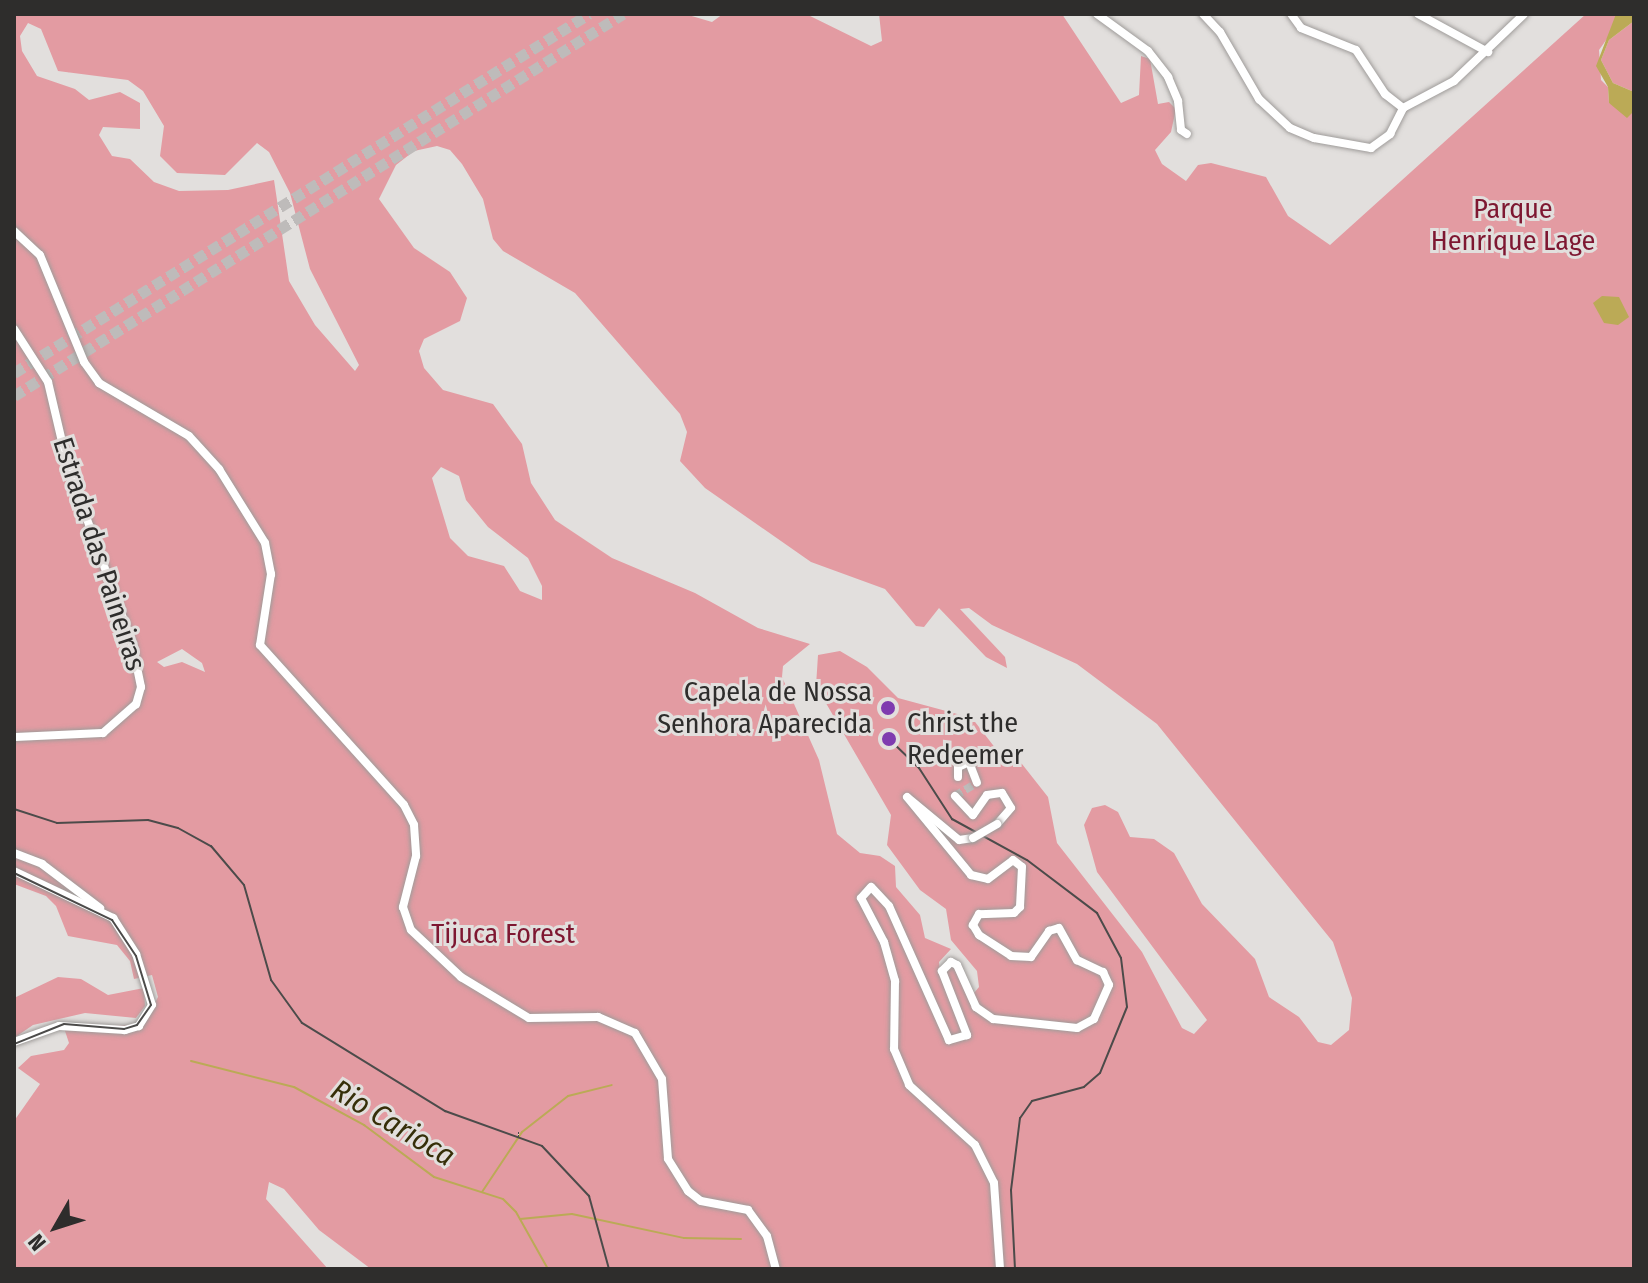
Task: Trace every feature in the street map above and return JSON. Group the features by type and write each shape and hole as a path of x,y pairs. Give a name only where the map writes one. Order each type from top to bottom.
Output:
{"street":[{"path":"1097,14 1148,51 1168,77 1178,101 1181,130 1187,134"},
{"path":"1203,14 1220,32 1259,99 1290,128 1327,142 1371,148 1390,134 1403,108 1454,81 1488,52 1524,14"},
{"path":"1291,14 1301,28 1339,39 1356,50 1385,94 1403,108"},
{"path":"1418,14 1443,32 1488,52"},
{"path":"14,232 40,255 84,362 99,383 189,436 219,469 265,543 271,574 260,645 404,805 414,825 416,856 403,907 411,930 461,977 529,1018 598,1017 635,1033 666,1090 662,1129 668,1159 688,1191 701,1201 736,1205 754,1216 776,1269"},
{"name":"Estrada das Paineiras","path":"14,329 48,382 68,467 132,643 141,687 121,722 103,733 14,737"},
{"path":"958,777 958,767 969,762 977,783"},
{"path":"955,796 973,815 987,795 1002,793 1011,808 997,824 973,838 952,836 907,797 971,875 988,879 1013,860 1022,867 1020,907 1014,913 979,914 973,925 979,935 1022,958 1038,952 1049,931 1059,928 1077,960 1103,972 1109,985 1094,1019 1077,1028 993,1019 976,1007 957,965 951,962 942,971 967,1035 949,1040 889,906 871,887 861,898 884,942 895,981 894,1049 909,1085 975,1145 994,1183 1000,1269"},
{"path":"14,853 42,864 113,918 150,986 148,1017 125,1030 59,1026 14,1042"},
{"path":"14,871 113,918"}],"green space":[{"name":"Tijuca Forest","path":"14,14 685,14 712,22 723,14 806,14 871,46 882,41 879,14 1062,14 1121,103 1139,95 1141,56 1150,59 1158,104 1169,102 1176,109 1171,132 1155,150 1162,164 1186,181 1198,165 1211,163 1266,177 1288,216 1330,245 1586,14 1616,14 1614,29 1599,50 1601,80 1608,87 1609,103 1634,111 1634,1269 371,1269 319,1230 284,1189 269,1182 266,1199 328,1269 14,1269 14,1121 40,1084 18,1068 31,1056 64,1050 69,1043 64,1028 144,1024 158,997 152,975 134,979 130,961 117,945 68,936 56,906 46,896 14,884","holes":["28,23 41,29 58,71 128,80 143,91 164,126 160,156 177,173 225,175 257,143 269,152 290,193 310,269 359,365 355,371 315,325 289,281 274,180 228,190 179,191 154,182 130,159 112,156 99,135 103,127 140,129 140,103 120,92 89,100 75,89 37,76 22,51 20,36","437,146 450,150 483,199 493,239 503,251 575,293 680,414 687,432 680,461 705,488 811,562 885,589 916,626 924,627 939,608 986,657 1007,668 1005,657 960,609 969,608 992,625 1077,664 1157,724 1333,942 1352,998 1349,1030 1331,1045 1318,1042 1299,1017 1269,997 1255,959 1202,904 1174,853 1154,839 1130,837 1118,812 1105,805 1092,808 1084,825 1097,872 1207,1020 1194,1034 1182,1028 1142,952 1057,843 1048,797 1022,764 996,749 972,718 898,698 867,667 840,651 818,655 816,686 891,815 887,845 920,890 946,909 951,940 977,971 979,987 974,993 953,966 940,972 939,962 951,949 925,938 920,915 896,887 895,866 880,856 860,853 837,834 819,760 782,677 783,666 810,644 758,628 695,593 612,558 555,520 531,483 522,444 493,404 443,390 424,368 419,351 424,339 460,321 467,298 450,272 414,248 379,199 396,165 414,151","441,467 459,476 466,500 488,527 528,558 542,586 542,600 520,591 504,566 468,556 450,538 432,478","182,649 202,663 205,672 182,662 164,667 157,662"]},
{"path":"1634,21 1634,92 1613,83 1601,60 1609,40"},
{"path":"58,977 81,979 108,995 144,988 145,1006 136,1018 85,1013 33,1025 14,1038 14,998"}],"shaded area":[{"path":"1616,14 1634,14 1634,21 1609,40 1601,60 1613,83 1634,92 1634,111 1627,118 1609,103 1608,87 1596,66"},
{"path":"1602,296 1619,297 1629,317 1618,325 1604,323 1593,303"}],"waterway":[{"name":"Rio Carioca","path":"191,1061 294,1087 364,1125 434,1177 503,1199 516,1212 548,1269"},
{"path":"482,1192 522,1132 568,1096 612,1085"},
{"path":"520,1219 572,1214 684,1238 741,1239"}],"tunnel":[{"path":"14,373 589,14"},
{"path":"14,396 623,14"},
{"path":"955,796 977,783"}],"tram line":[{"path":"889,739 919,768 952,819 1027,860 1097,913 1121,958 1127,1007 1100,1073 1084,1087 1032,1101 1020,1118 1011,1190 1015,1269"},
{"path":"14,809 57,823 148,820 178,828 211,846 244,885 271,980 302,1023 445,1111 542,1146 589,1196 609,1269"},
{"path":"14,873 112,920 136,956 151,1005 137,1025 124,1029 64,1024 14,1044"}],"place":[{"name":"Capela de Nossa Senhora Aparecida","path":"888,708"},
{"name":"Christ the Redeemer","path":"889,739"}],"park label":[{"name":"Parque Henrique Lage","path":"1513,225"}]}
